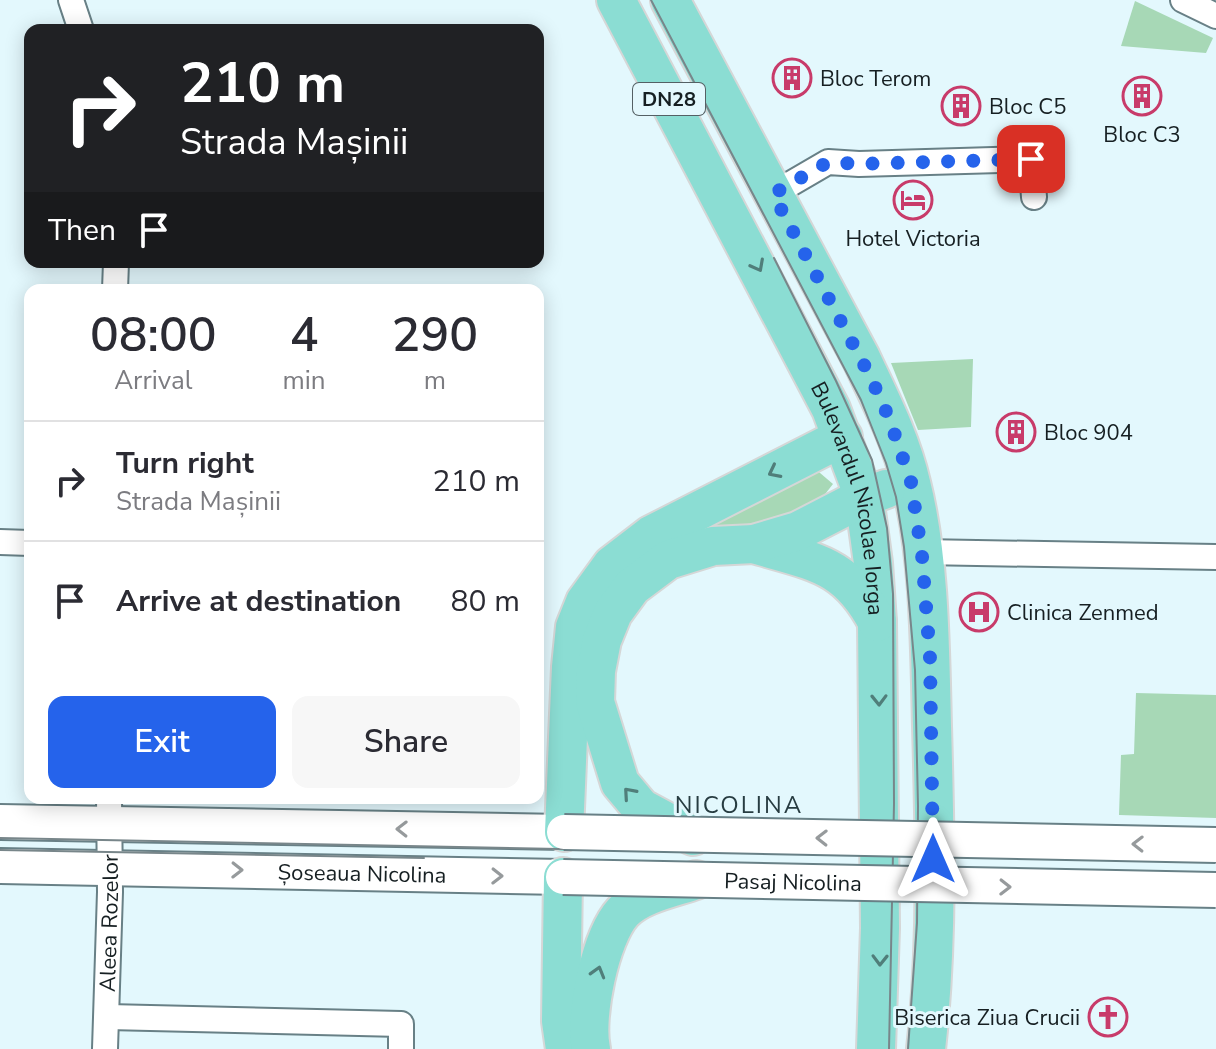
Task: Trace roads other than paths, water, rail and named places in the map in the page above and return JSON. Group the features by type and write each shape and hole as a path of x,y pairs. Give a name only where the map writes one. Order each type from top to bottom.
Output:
{"main road":[{"name":"Bulevardul Nicolae Iorga","path":"616,0 794,334 843,437 864,497 877,622 880,928 876,1049"},
{"name":"DN28","path":"670,0 867,370 889,418 911,482 922,552 930,658 933,768 933,928 926,1049"},
{"path":"693,836 641,808 620,783 595,702 596,671 602,640 592,625 585,602 612,565 651,535 843,437"},
{"path":"564,832 571,667 592,625 632,587 668,560 713,546 754,544 798,531 864,497 911,482"},
{"path":"754,544 820,564 849,581 866,601 877,622"},
{"name":"Șoseaua Nicolina","path":"0,822 108,810 160,824 564,832"},
{"name":"Pasaj Nicolina","path":"564,832 1216,845"},
{"name":"Șoseaua Nicolina","path":"0,866 563,877"},
{"path":"563,877 561,1021 565,1049"},
{"name":"Pasaj Nicolina","path":"563,877 1216,890"},
{"path":"591,1049 589,1011 598,970 623,913 649,896 696,880"}],"street":[{"path":"71,0 79,24"},
{"path":"1183,0 1216,16"},
{"path":"773,194 828,162 859,164 1031,159 1034,197"},
{"path":"0,542 24,543"},
{"path":"922,552 1216,557"},
{"name":"Aleea Rozelor","path":"105,1049 110,869 108,810"},
{"path":"108,1017 401,1024 401,1049"}],"tram line":[{"path":"651,0 861,400 896,497 904,547 915,670 918,806 917,923 908,1049"},
{"path":"774,258 872,460 887,528 893,594 894,804 889,1049"},
{"path":"0,838 1216,862"},
{"path":"0,850 424,858"}],"place":[{"name":"Bloc Terom","path":"792,78"},
{"name":"Bloc C3","path":"1142,96"},
{"name":"Bloc C5","path":"961,106"},
{"name":"Hotel Victoria","path":"913,200"},
{"name":"Bloc 904","path":"1016,432"},
{"name":"Clinica Zenmed","path":"979,612"},
{"name":"Biserica Ziua Crucii","path":"1108,1017"}],"district":[{"name":"NICOLINA","path":"739,805"}]}
